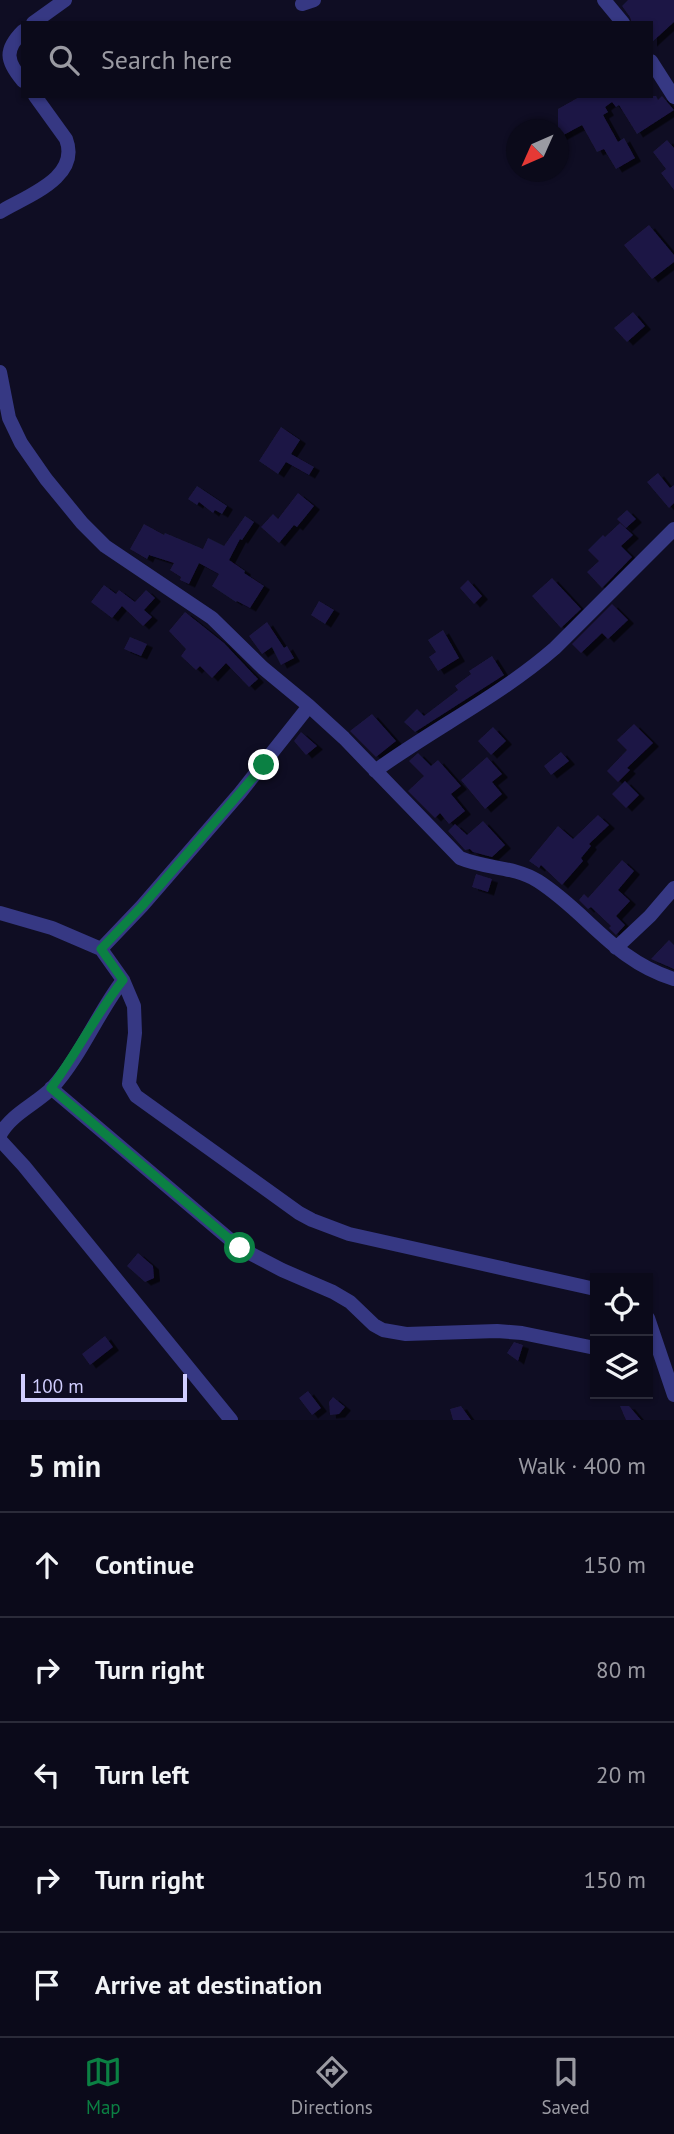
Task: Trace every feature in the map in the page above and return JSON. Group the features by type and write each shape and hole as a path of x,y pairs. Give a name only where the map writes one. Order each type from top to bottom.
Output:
{"street":[{"path":"36,21 65,0"},
{"path":"604,0 621,21"},
{"path":"21,33 11,44 9,58 10,65 21,79"},
{"path":"653,64 672,89"},
{"path":"0,212 46,187 68,163 66,139 36,98"},
{"path":"0,372 9,418 21,443 46,479 105,546 212,618 344,738 460,858 510,870 537,881 616,948 642,965 674,979"},
{"path":"375,771 536,665 674,529"},
{"path":"101,949 240,793 309,706"},
{"path":"616,948 650,916 674,888"},
{"path":"0,913 61,932 101,949 131,995 135,1021 129,1084 131,1091 291,1208 312,1220 349,1234 590,1288"},
{"path":"123,980 51,1088 9,1123 0,1135 0,1140 231,1420"},
{"path":"51,1088 240,1248 333,1292 383,1330 407,1334 497,1331 522,1333 590,1347"},
{"path":"653,1334 674,1395"},
{"path":"653,1361 663,1366"}],"building":[{"path":"628,0 674,0 674,22 653,41 653,21 631,21 622,6"},
{"path":"656,96 658,100 662,96 674,110 637,134 619,105 616,107 612,102 605,107 608,112 603,115 618,142 624,138 635,158 616,169 604,149 597,152 582,125 569,132 569,119 558,119 558,109 577,98"},
{"path":"667,140 674,148 674,190 661,173 666,169 653,152"},
{"path":"649,225 674,255 674,262 652,279 624,245"},
{"path":"633,312 645,326 627,342 614,328"},
{"path":"281,427 300,440 291,454 314,467 309,475 286,462 278,474 259,461"},
{"path":"658,473 670,488 674,485 674,503 669,508 647,482"},
{"path":"197,486 227,506 222,514 215,510 213,513 199,502 197,505 188,499"},
{"path":"298,493 314,506 279,543 261,527 273,514 278,519"},
{"path":"627,510 636,519 626,528 617,519"},
{"path":"245,516 254,522 242,540 240,539 229,560 264,586 250,608 212,586 219,574 199,563 189,584 180,580 181,577 170,570 174,563 149,555 147,559 130,549 144,524 164,535 165,533 203,549 208,538 224,546"},
{"path":"620,523 633,535 621,546 632,557 602,588 587,572 599,561 588,550"},
{"path":"552,578 581,609 561,628 532,596"},
{"path":"468,580 482,596 474,604 460,588"},
{"path":"104,585 116,594 119,590 135,602 146,590 155,598 144,610 152,617 143,626 122,606 112,618 91,602"},
{"path":"319,601 334,610 325,624 311,615"},
{"path":"612,604 628,620 608,639 602,633 581,653 572,644"},
{"path":"185,612 224,643 258,679 249,687 226,663 212,678 200,666 196,670 181,656 186,649 169,631"},
{"path":"267,622 294,658 281,665 272,647 262,654 249,636"},
{"path":"443,630 459,658 438,671 429,657 436,652 428,640"},
{"path":"130,637 147,644 141,656 124,649"},
{"path":"492,656 504,675 415,732 404,722 417,709 424,716 458,690 455,686 471,674 469,671"},
{"path":"372,714 396,741 376,757 350,731"},
{"path":"634,724 653,743 627,768 630,770 618,782 607,771 627,750 617,740"},
{"path":"493,727 506,741 491,755 478,741"},
{"path":"301,732 317,746 306,755 294,741"},
{"path":"561,752 569,761 551,775 544,766"},
{"path":"418,753 431,766 438,760 461,786 451,794 465,811 449,824 440,813 435,818 408,791 424,776 409,761"},
{"path":"487,757 502,774 492,782 502,794 485,809 461,780"},
{"path":"625,781 639,795 626,808 612,794"},
{"path":"598,815 609,825 589,844 591,846 581,858 583,861 562,885 541,865 539,868 529,861 558,826 573,839"},
{"path":"483,821 505,845 492,857 470,849 465,850 448,831 455,824 467,835"},
{"path":"622,860 634,871 618,890 630,901 616,916 625,925 616,935 609,928 611,926 591,907 588,909 579,900 584,894 588,898"},
{"path":"476,874 492,879 488,892 472,887"},
{"path":"669,940 674,945 674,969 651,959"},
{"path":"138,1253 153,1266 154,1278 145,1282 127,1266"},
{"path":"105,1336 113,1347 90,1365 82,1354"},
{"path":"514,1342 523,1345 518,1361 507,1353"},
{"path":"308,1391 321,1408 312,1415 299,1398"},
{"path":"333,1397 345,1407 339,1414 330,1415 329,1402"},
{"path":"461,1406 471,1420 453,1420 450,1409"},
{"path":"620,1406 629,1406 641,1420 626,1420"}],"route":[{"path":"240,1248 51,1088 123,980 101,949 142,906 264,765"}]}
